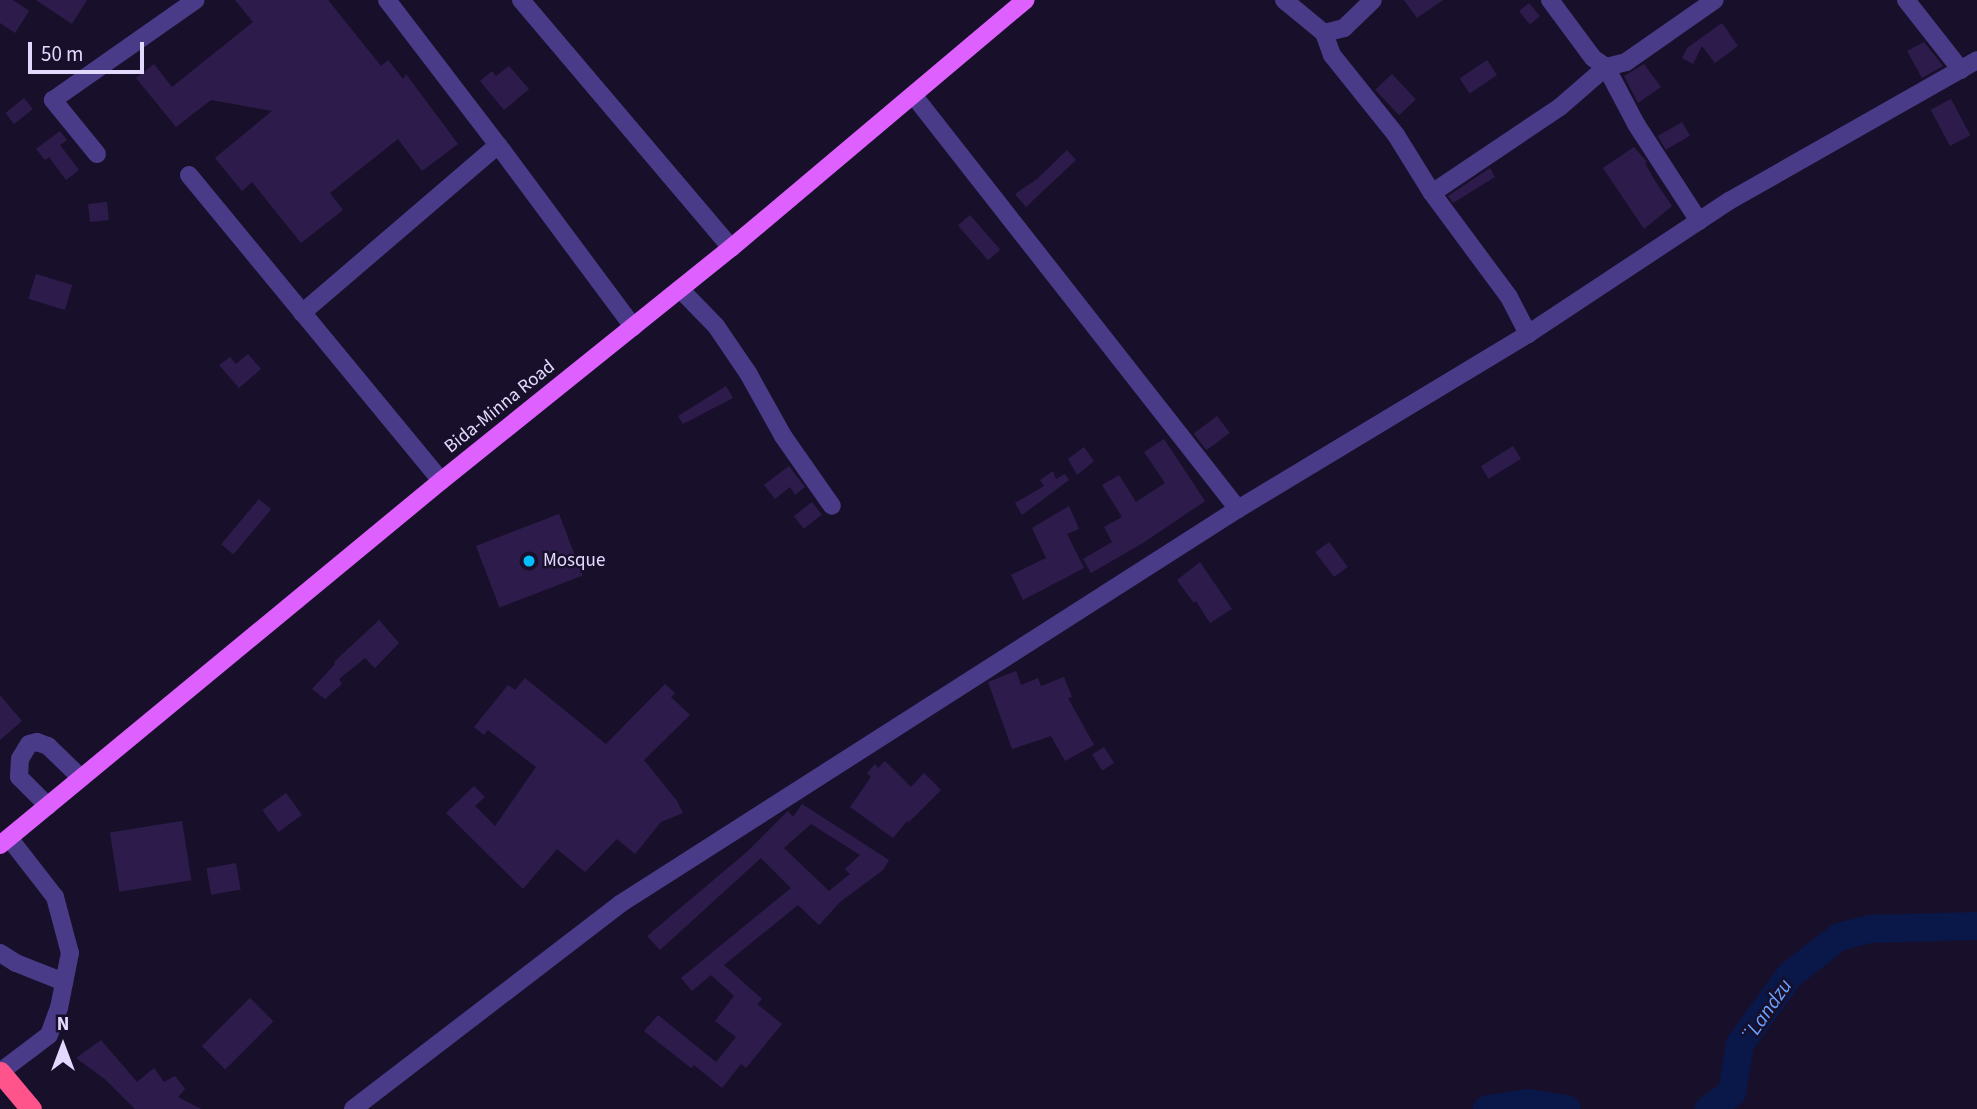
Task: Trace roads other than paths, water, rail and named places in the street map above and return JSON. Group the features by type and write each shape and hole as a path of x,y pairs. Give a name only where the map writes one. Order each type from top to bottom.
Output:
{"highway":[{"path":"0,1072 31,1109"}],"main road":[{"name":"Bida-Minna Road","path":"4,842 441,481 731,248 1025,0"}],"street":[{"path":"97,154 53,100 196,0"},
{"path":"387,0 633,327"},
{"path":"521,0 731,248"},
{"path":"1284,0 1324,33 1332,55 1396,135 1432,193 1509,297 1528,334"},
{"path":"1324,33 1344,28 1373,0"},
{"path":"1550,0 1593,58 1606,67 1636,124 1699,221"},
{"path":"1432,193 1560,107 1606,67 1626,62 1715,0"},
{"path":"1906,0 1961,70"},
{"path":"353,1109 620,904 1238,509 1528,334 1699,221 1977,60"},
{"path":"914,96 1238,509"},
{"path":"302,313 498,145"},
{"path":"189,175 441,481"},
{"path":"680,289 716,326 748,373 783,436 832,506"},
{"path":"48,806 19,777 20,759 29,744 37,742 48,746 81,778"},
{"path":"0,1072 49,1035 70,953 55,897 4,842"},
{"path":"0,953 16,963 64,982"}],"waterway":[{"name":"¨Landzu","path":"1709,1109 1732,1093 1740,1044 1790,975 1839,937 1869,929 1977,926"},
{"name":"¨Landzu","path":"1487,1109 1528,1103 1567,1109"}],"place":[{"name":"Mosque","path":"529,561"}]}
